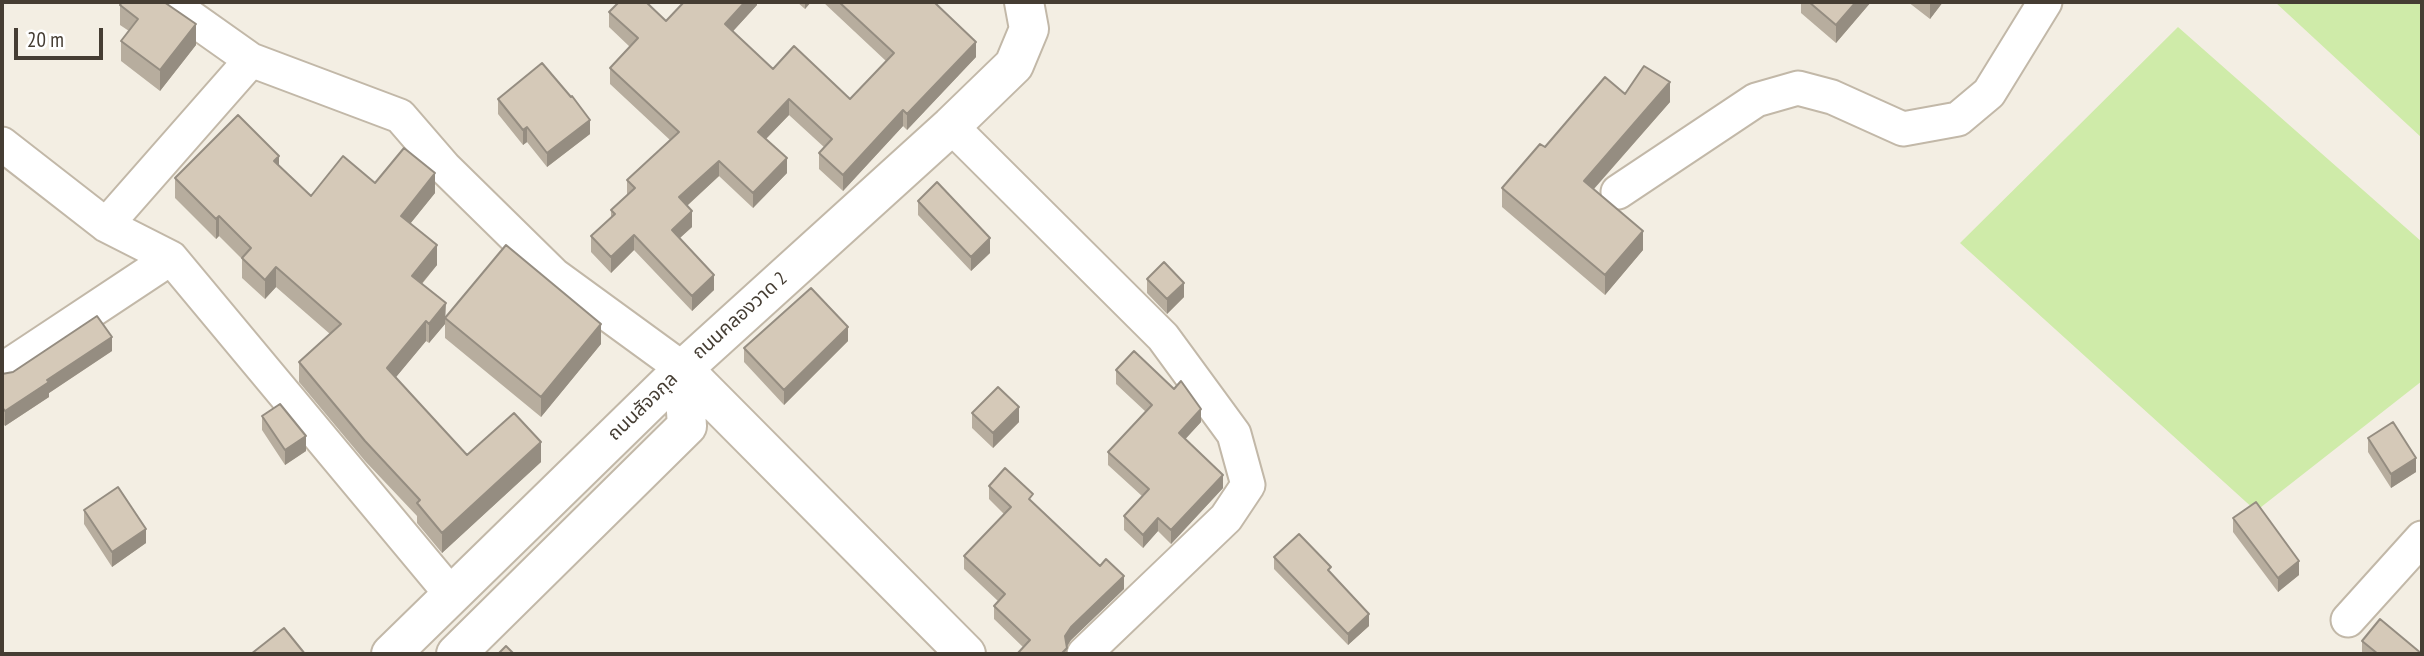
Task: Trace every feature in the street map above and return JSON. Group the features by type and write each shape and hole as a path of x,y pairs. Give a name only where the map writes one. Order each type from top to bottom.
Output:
{"street":[{"path":"169,2 251,60 400,116 445,168 554,275 683,369"},
{"name":"ถนนคลองวาด 2","path":"966,654 683,369 951,126 1014,65 1029,29 1024,2"},
{"path":"1618,192 1756,100 1798,88 1832,97 1903,129 1958,119 1989,93 2045,2"},
{"path":"106,225 251,60"},
{"path":"951,126 1163,337 1234,434 1248,485 1226,518 1084,654"},
{"path":"2,144 106,225 171,258 451,594"},
{"path":"2,370 171,258"},
{"name":"ถนนสัจจกุล","path":"391,654 683,369"},
{"name":"ถนนสัจจกุล","path":"456,654 687,426 683,369"},
{"path":"2348,620 2422,538"}],"green space":[{"path":"2275,2 2422,2 2422,138"},
{"path":"2178,27 2422,242 2422,381 2256,511 1960,243"}],"building":[{"path":"122,2 164,2 196,24 160,70 121,41 138,19 120,5"},
{"path":"619,2 646,2 666,21 684,2 745,2 725,24 773,69 794,46 850,99 894,53 839,2 934,2 976,42 907,114 903,110 843,175 819,153 832,139 789,99 758,132 787,158 753,193 719,161 679,197 692,211 672,230 714,275 692,296 634,235 611,257 591,236 615,214 611,210 635,188 627,180 679,132 610,68 638,38 609,12"},
{"path":"1809,2 1856,2 1836,25"},
{"path":"542,63 590,120 547,153 527,127 523,130 498,99"},
{"path":"1644,66 1670,82 1584,181 1643,231 1605,275 1502,188 1540,144 1545,147 1605,77 1625,94"},
{"path":"238,115 279,156 274,161 311,196 343,156 375,183 404,148 435,173 401,216 437,245 412,276 446,303 429,324 426,321 387,368 467,455 514,413 541,442 442,533 417,503 420,500 365,441 299,362 341,324 276,267 265,280 242,258 251,248 219,216 216,219 175,178"},
{"path":"937,182 990,238 971,257 918,201"},
{"path":"506,245 601,324 541,397 445,318"},
{"path":"1164,262 1184,283 1167,299 1147,279"},
{"path":"811,288 848,327 784,390 744,348"},
{"path":"97,316 112,337 5,411 2,407 2,374 13,372"},
{"path":"1134,351 1174,389 1181,381 1201,409 1179,433 1223,475 1171,530 1158,518 1143,535 1124,516 1149,489 1108,452 1152,405 1116,370"},
{"path":"998,387 1019,407 993,433 972,413"},
{"path":"280,404 306,436 285,450 262,416"},
{"path":"2393,422 2416,458 2391,474 2368,438"},
{"path":"1005,468 1033,494 1029,499 1100,566 1106,559 1124,576 1071,627 1065,636 1067,648 1061,654 1017,654 1030,640 994,606 1005,594 964,556 1011,507 989,486"},
{"path":"118,487 146,529 112,552 84,510"},
{"path":"2256,502 2299,561 2278,578 2233,518"},
{"path":"1299,534 1331,567 1328,570 1369,614 1348,634 1274,557"},
{"path":"2380,619 2422,654 2378,654 2362,641"},
{"path":"284,628 305,654 251,654"},
{"path":"506,646 514,654 498,654"}]}
